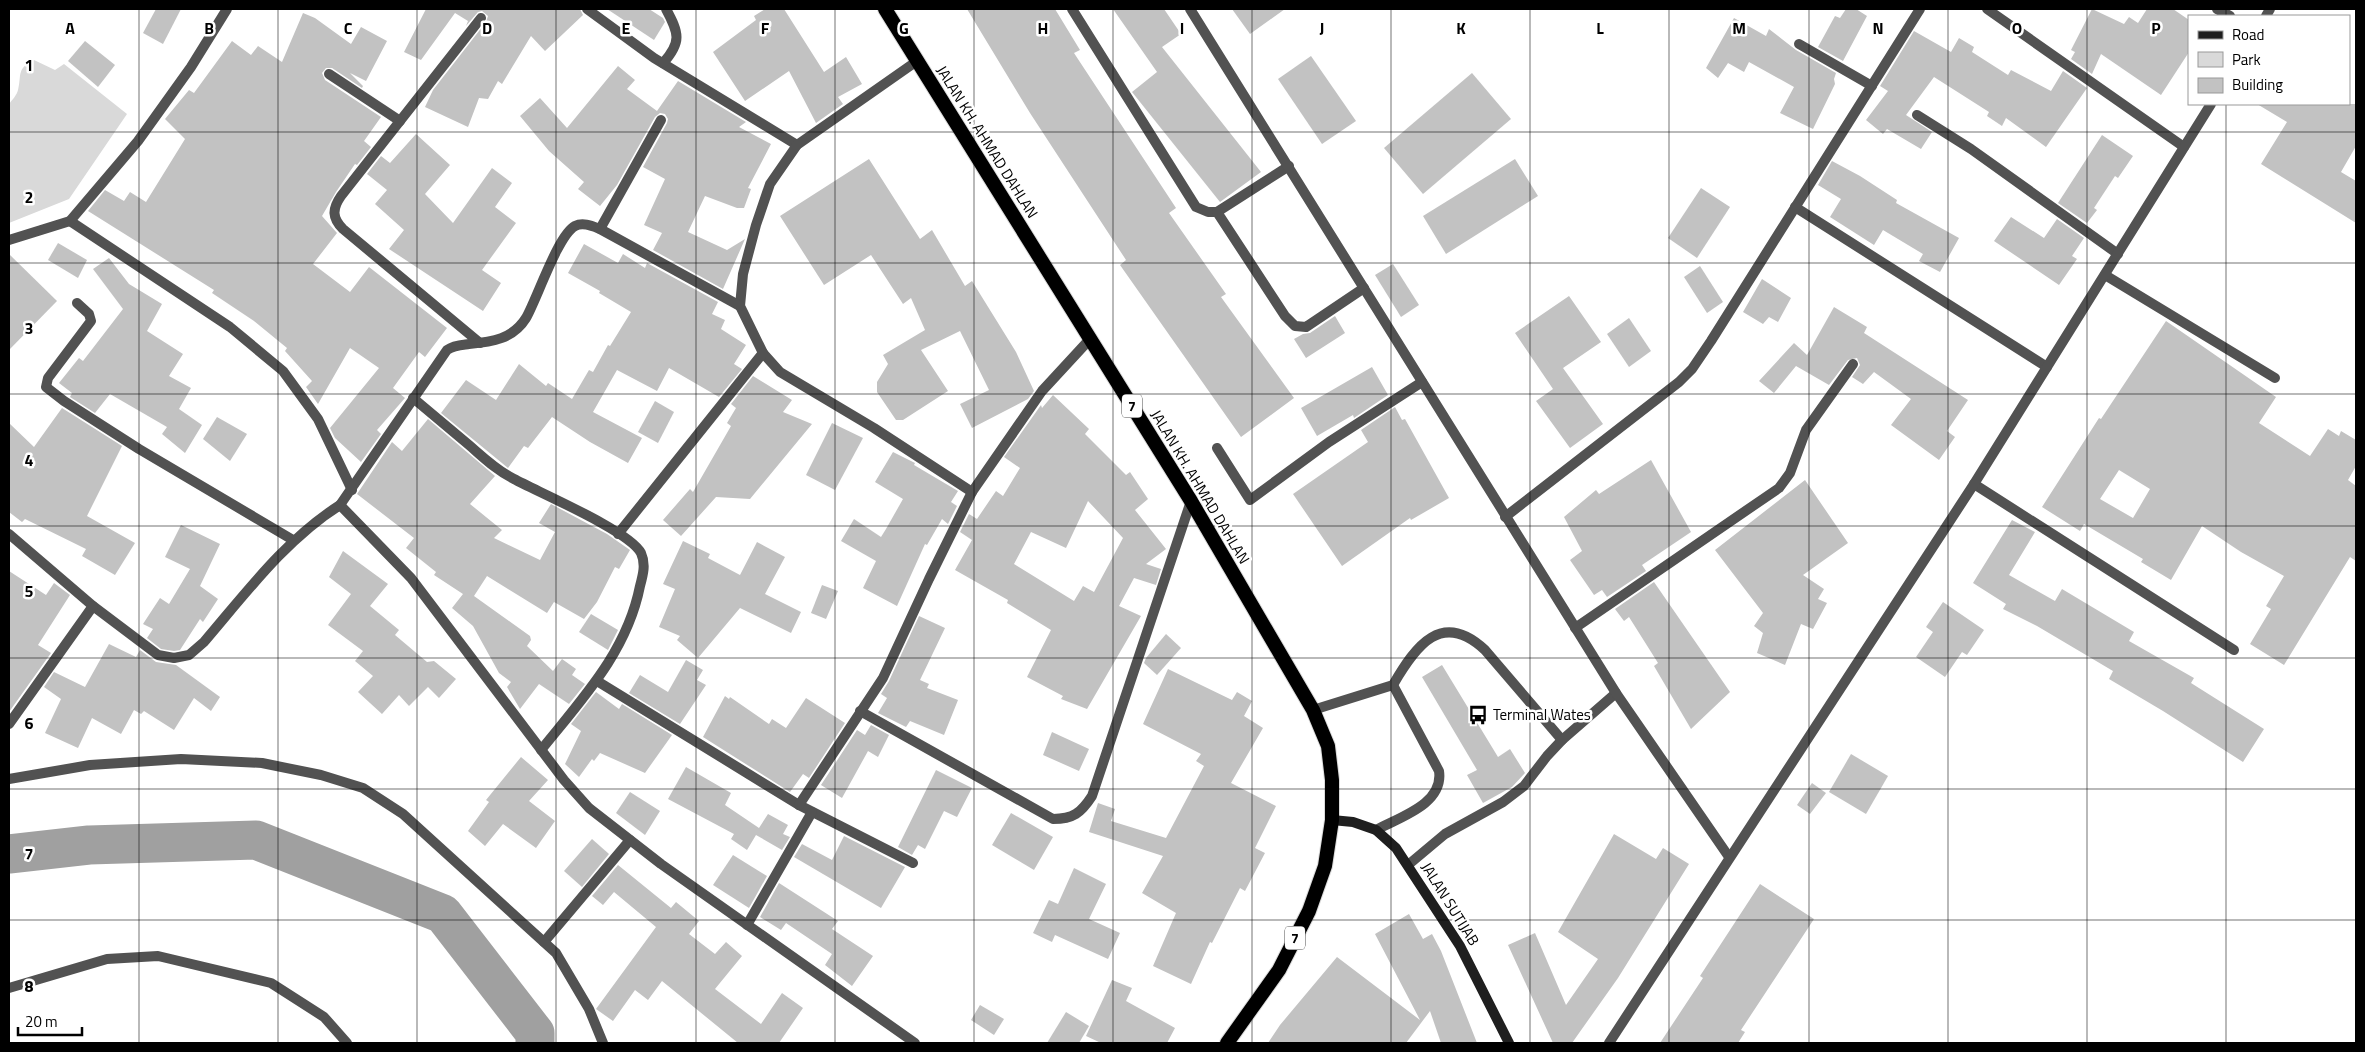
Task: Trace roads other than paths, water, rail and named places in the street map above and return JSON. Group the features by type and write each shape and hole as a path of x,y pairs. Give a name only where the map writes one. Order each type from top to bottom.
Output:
{"highway":[{"name":"JALAN KH. AHMAD DAHLAN","path":"884,9 1191,501 1313,710 1328,746 1332,780 1332,820"},
{"name":"7","path":"1227,1043 1279,970 1308,911 1326,866 1332,820"}],"main road":[{"name":"JALAN SUTIJAB","path":"1332,820 1353,822 1376,830 1396,848 1460,946 1509,1043"}],"street":[{"path":"9,240 70,221 138,142 191,67 227,9"},
{"path":"587,9 663,63 797,145"},
{"path":"663,63 674,51 678,37 666,9"},
{"path":"1072,9 1196,207 1208,212 1217,212 1289,166"},
{"path":"1190,9 1616,693 1729,857"},
{"path":"1505,517 1672,388 1692,369 1920,9"},
{"path":"1987,9 2184,147"},
{"path":"2217,9 2228,15"},
{"path":"480,343 343,229 334,217 336,204 341,196 481,18"},
{"path":"1799,44 1872,86"},
{"path":"917,61 797,145 770,184 743,274 740,306 762,353 780,372 874,428 972,492"},
{"path":"329,74 400,121"},
{"path":"1609,1043 1974,484 2211,105"},
{"path":"1917,114 1971,149 2118,254"},
{"path":"600,229 661,120"},
{"path":"1795,208 2047,367"},
{"path":"1217,212 1285,316 1295,326 1306,327 1364,288"},
{"path":"70,221 230,327 283,371 318,419 352,490"},
{"path":"9,534 93,606 158,655 174,658 189,655 204,642 293,540 313,522 340,504 352,490 447,350 458,345 505,338 518,328 526,318 568,231 581,224 600,229 740,306"},
{"path":"2105,275 2275,378"},
{"path":"77,303 89,314 91,322 48,378 46,387 64,401 139,449 293,540"},
{"path":"799,805 883,678 972,492 1042,392 1090,339"},
{"path":"618,534 762,353"},
{"path":"1575,628 1780,488 1790,473 1806,430 1853,364"},
{"path":"1217,448 1250,500 1329,442 1422,382"},
{"path":"413,398 494,467 627,539 640,552 645,566 628,630 597,681 541,750"},
{"path":"1974,484 2234,650"},
{"path":"860,712 1053,819 1067,819 1081,812 1092,796 1191,501"},
{"path":"340,504 411,578 541,750 589,808 747,926 915,1043"},
{"path":"9,724 93,606"},
{"path":"1313,710 1394,685 1407,661 1423,644 1439,633 1457,632 1472,639 1485,650 1562,740"},
{"path":"597,681 799,805 913,862"},
{"path":"1376,830 1428,801 1436,793 1440,778 1439,771 1394,685"},
{"path":"1408,866 1445,834 1503,802 1524,786 1562,740 1616,693"},
{"path":"9,779 90,765 181,759 262,763 321,775 363,788 403,814 556,953 589,1009 603,1043"},
{"path":"747,926 812,812"},
{"path":"544,942 630,840"},
{"path":"9,988 107,959 158,956 271,983 324,1016 347,1043"}],"waterway":[{"path":"9,854 89,845 256,840 443,914 535,1033 535,1043"}],"place":[{"name":"Terminal Wates","path":"1478,715"}]}
